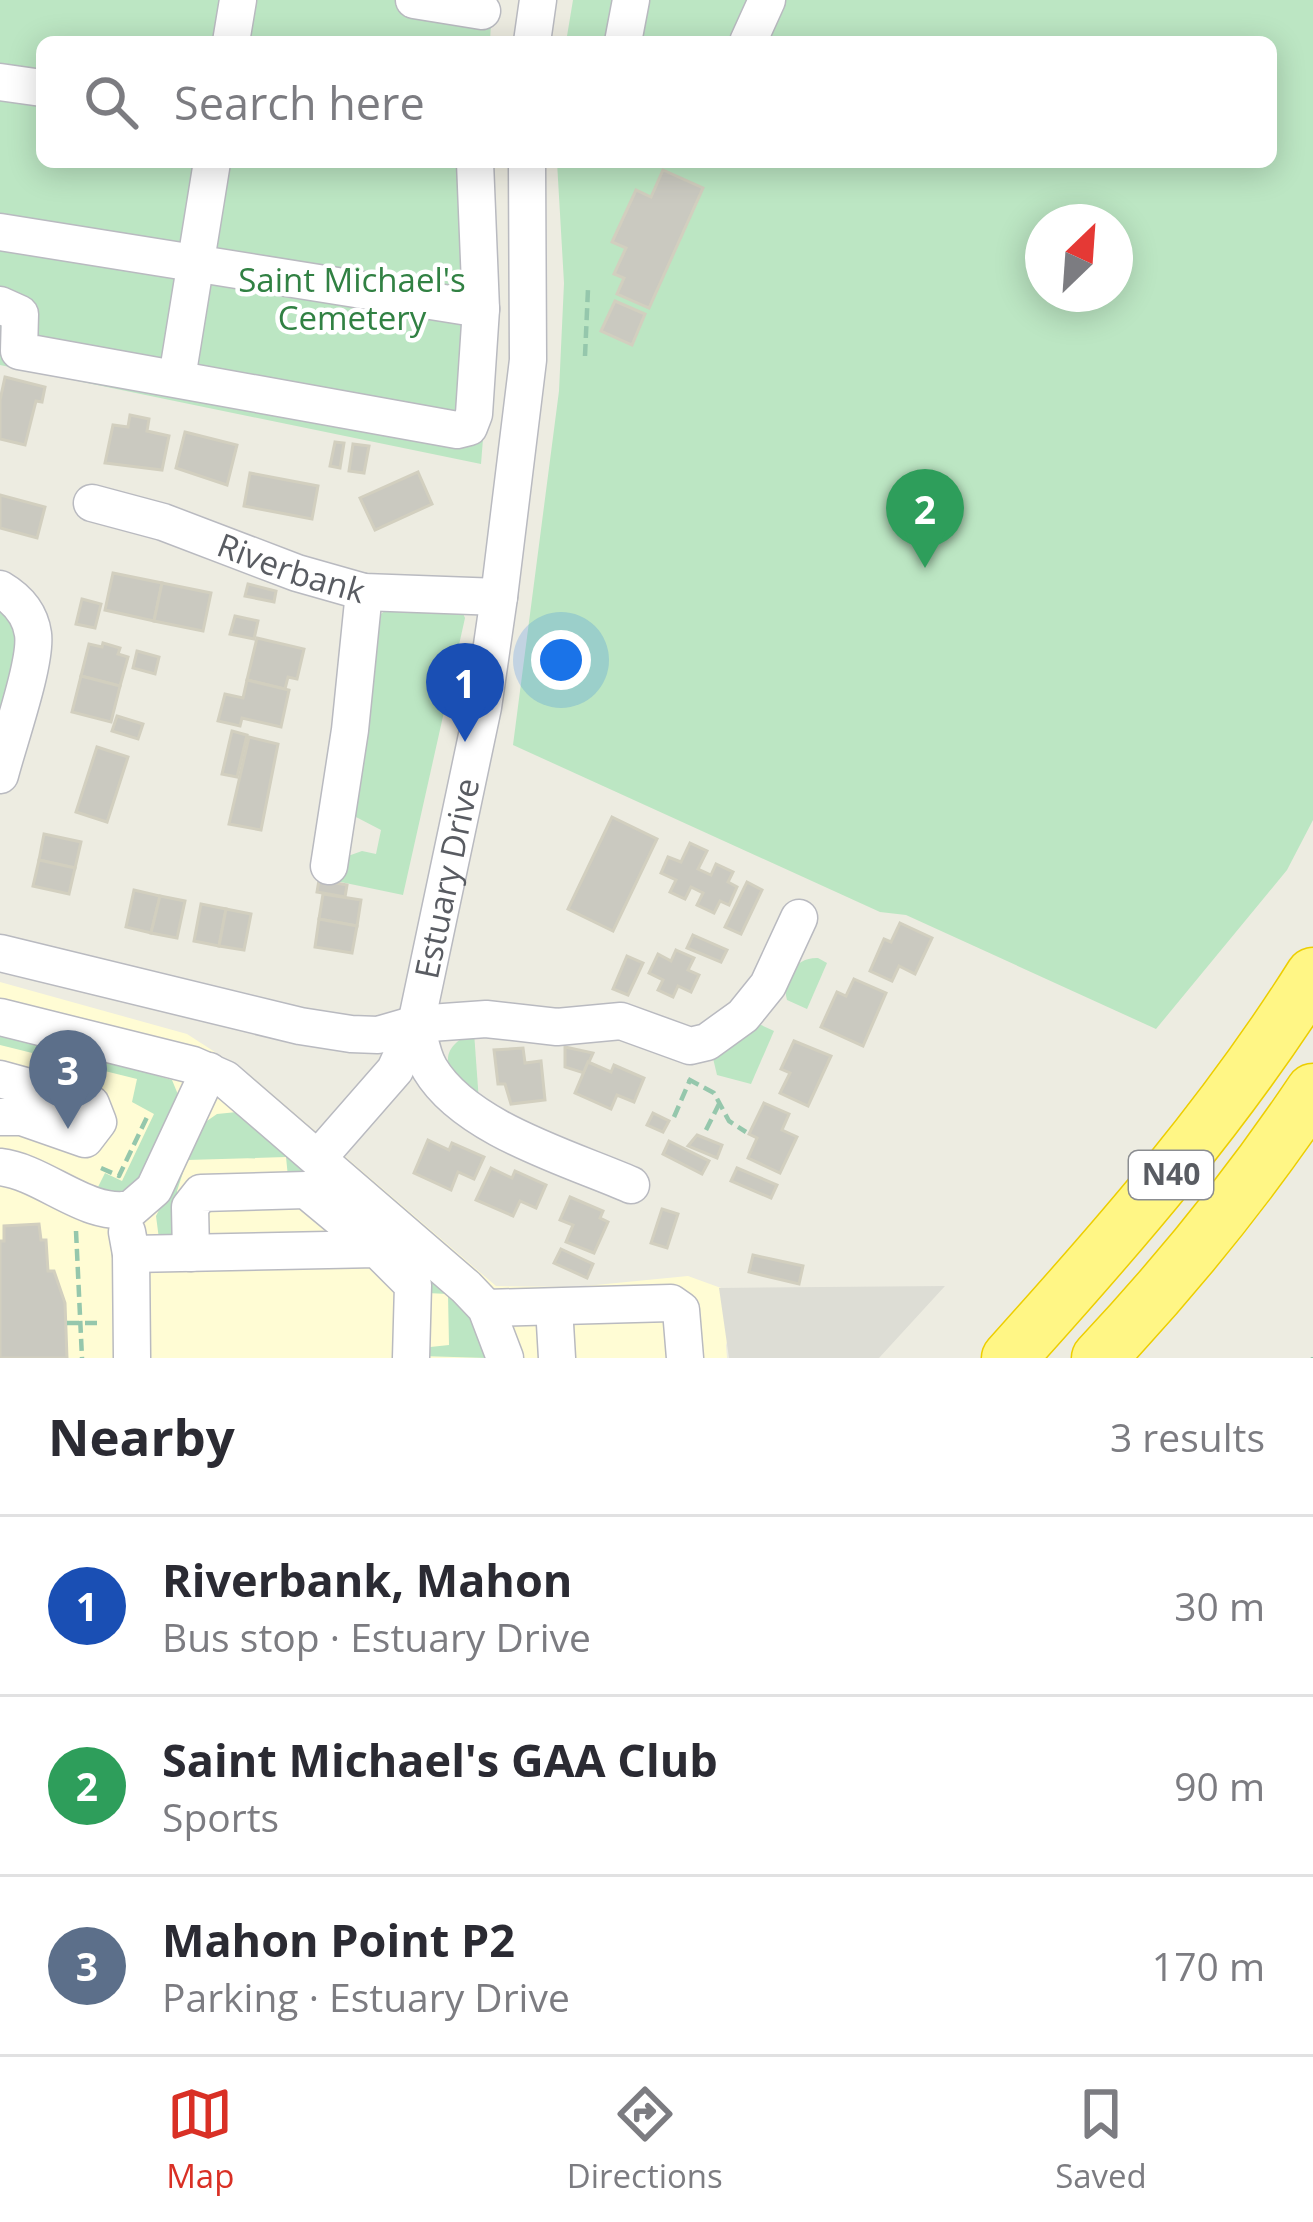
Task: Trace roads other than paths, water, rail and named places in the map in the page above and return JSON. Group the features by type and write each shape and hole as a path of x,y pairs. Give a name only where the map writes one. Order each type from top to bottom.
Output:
{"highway":[{"name":"N40","path":"1009,1358 1202,1137 1313,975"},
{"name":"N40","path":"1099,1358 1149,1305 1233,1201 1313,1090"}],"street":[{"path":"232,36 238,0"},
{"path":"414,0 482,18"},
{"path":"533,36 538,0"},
{"path":"623,36 631,0"},
{"path":"751,36 767,0"},
{"path":"0,82 36,87"},
{"path":"177,378 211,168"},
{"path":"0,305 20,314 19,351 457,430 469,427 474,414 481,309 474,168"},
{"name":"Estuary Drive","path":"0,953 300,1026 377,1035 416,1024 483,707 500,597 528,360 527,168"},
{"path":"0,232 481,309"},
{"name":"Riverbank","path":"92,502 164,522 297,573 364,592 500,597"},
{"path":"0,589 25,611 33,646 0,775"},
{"path":"344,846 364,592"},
{"path":"416,1024 487,1019 557,1027 621,1021 690,1063 707,1042 748,1011 768,985 799,918"},
{"path":"0,1017 209,1071 249,1097 486,1308 505,1358"},
{"path":"319,1157 395,1070 416,1024"},
{"path":"416,1024 426,1064 454,1100 484,1120 631,1185"},
{"path":"0,1167 22,1170 86,1201 123,1211 139,1206 154,1189 209,1071"},
{"path":"191,1252 190,1207 201,1193 298,1188 315,1195 412,1285 412,1358"},
{"path":"123,1211 131,1254 132,1340"},
{"path":"131,1254 377,1249"},
{"path":"486,1308 671,1303 681,1310 685,1358"},
{"path":"554,1306 557,1358"}],"place":[{"name":"Saint Michael's GAA Club","path":"925,568"},
{"name":"Riverbank, Mahon","path":"465,742"},
{"name":"Mahon Point P2","path":"68,1129"}],"park label":[{"name":"Saint Michael's Cemetery","path":"352,299"}]}
